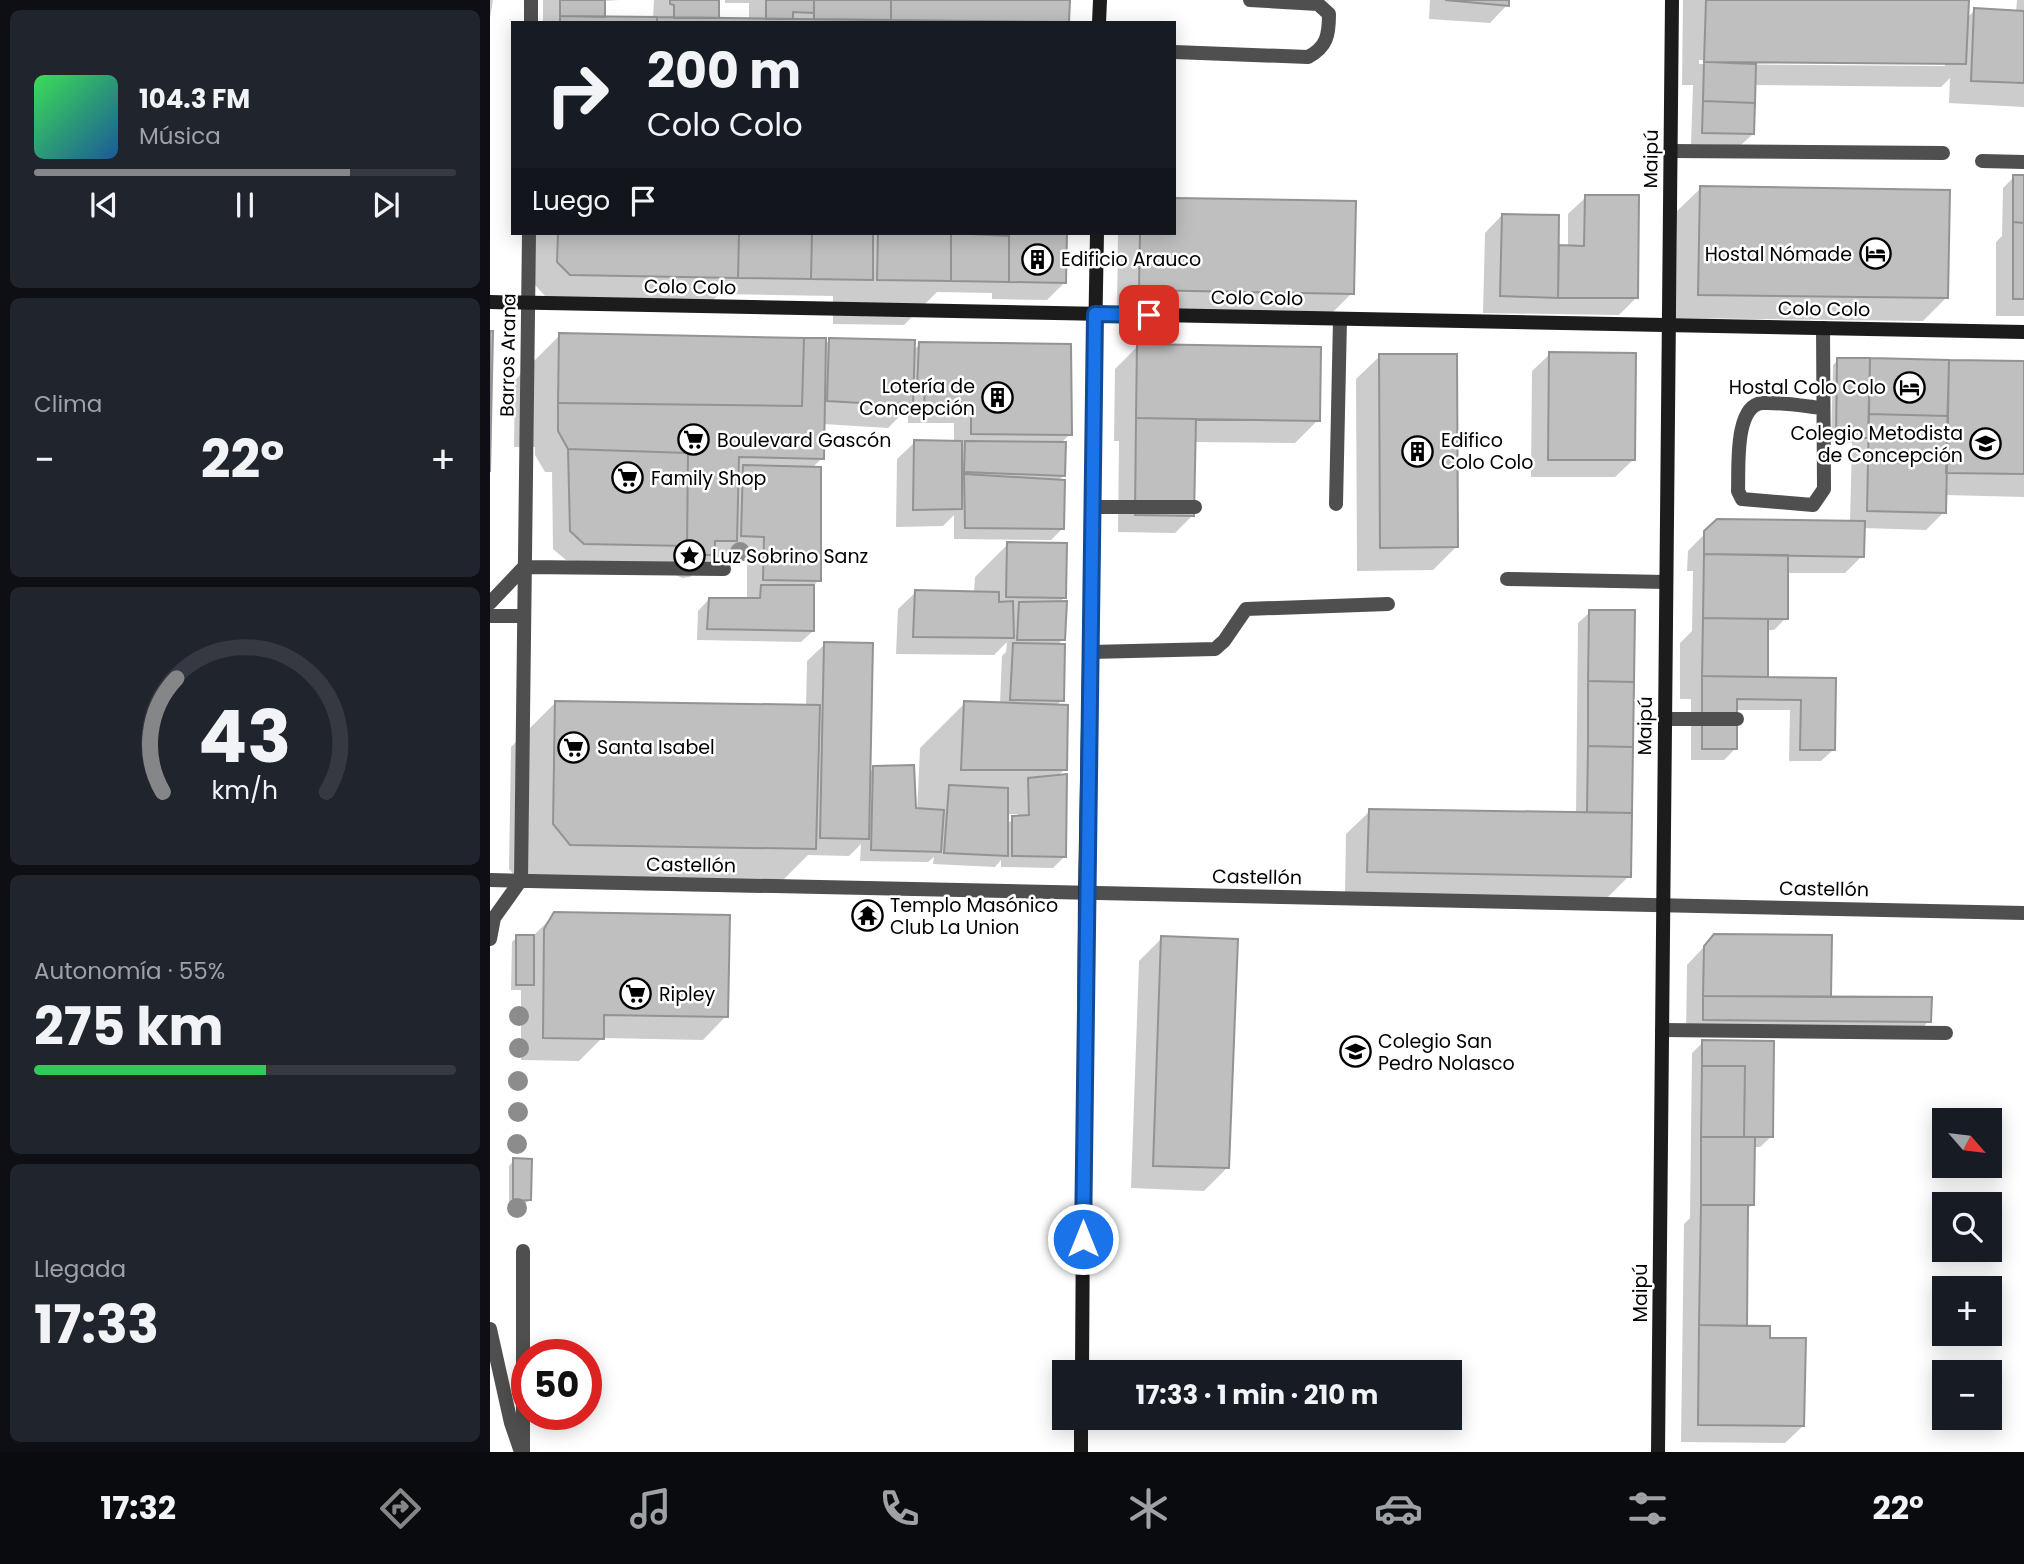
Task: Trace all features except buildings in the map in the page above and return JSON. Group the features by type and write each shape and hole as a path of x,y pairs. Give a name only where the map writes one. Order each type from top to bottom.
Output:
{"main road":[{"path":"1099,21 1100,0"},
{"name":"Maipú","path":"1658,1452 1672,0"},
{"path":"1082,1360 1085,892 1097,235"},
{"name":"Colo Colo","path":"490,302 2024,332"},
{"path":"1081,1452 1082,1430"}],"street":[{"path":"531,0 531,21"},
{"path":"1176,52 1308,57 1320,51 1329,34 1329,14 1318,4 1250,0"},
{"path":"1670,151 1943,153"},
{"path":"1982,161 2024,162"},
{"name":"Barros Arana","path":"521,880 529,235"},
{"path":"1336,504 1339,319"},
{"path":"1822,408 1760,403 1750,408 1742,421 1738,491 1742,499 1813,505 1824,489 1823,328"},
{"path":"1092,507 1195,507"},
{"path":"490,603 524,567 724,569"},
{"path":"1507,579 1666,582"},
{"path":"1090,652 1215,649 1224,641 1246,609 1388,604"},
{"path":"490,616 524,615"},
{"path":"1664,719 1737,719"},
{"name":"Castellón","path":"490,880 2024,913"},
{"path":"490,939 490,931 504,900 521,880"},
{"path":"1662,1030 1946,1033"},
{"path":"522,1452 523,1251"},
{"path":"490,1329 510,1423 522,1452"}],"place":[{"name":"Hostal Nómade","path":"1875,254"},
{"name":"Edificio Arauco","path":"1038,259"},
{"name":"Hostal Colo Colo","path":"1909,387"},
{"name":"Lotería de Concepción","path":"998,397"},
{"name":"Boulevard Gascón","path":"694,440"},
{"name":"Colegio Metodista de Concepción","path":"1986,444"},
{"name":"Edifico Colo Colo","path":"1418,451"},
{"name":"Family Shop","path":"628,478"},
{"name":"Luz Sobrino Sanz","path":"689,556"},
{"name":"Santa Isabel","path":"574,747"},
{"name":"Templo Masónico Club La Union","path":"867,916"},
{"name":"Ripley","path":"636,994"},
{"name":"Colegio San Pedro Nolasco","path":"1355,1052"}],"route":[{"path":"1083,1239 1085,892 1095,314 1149,315"}]}
